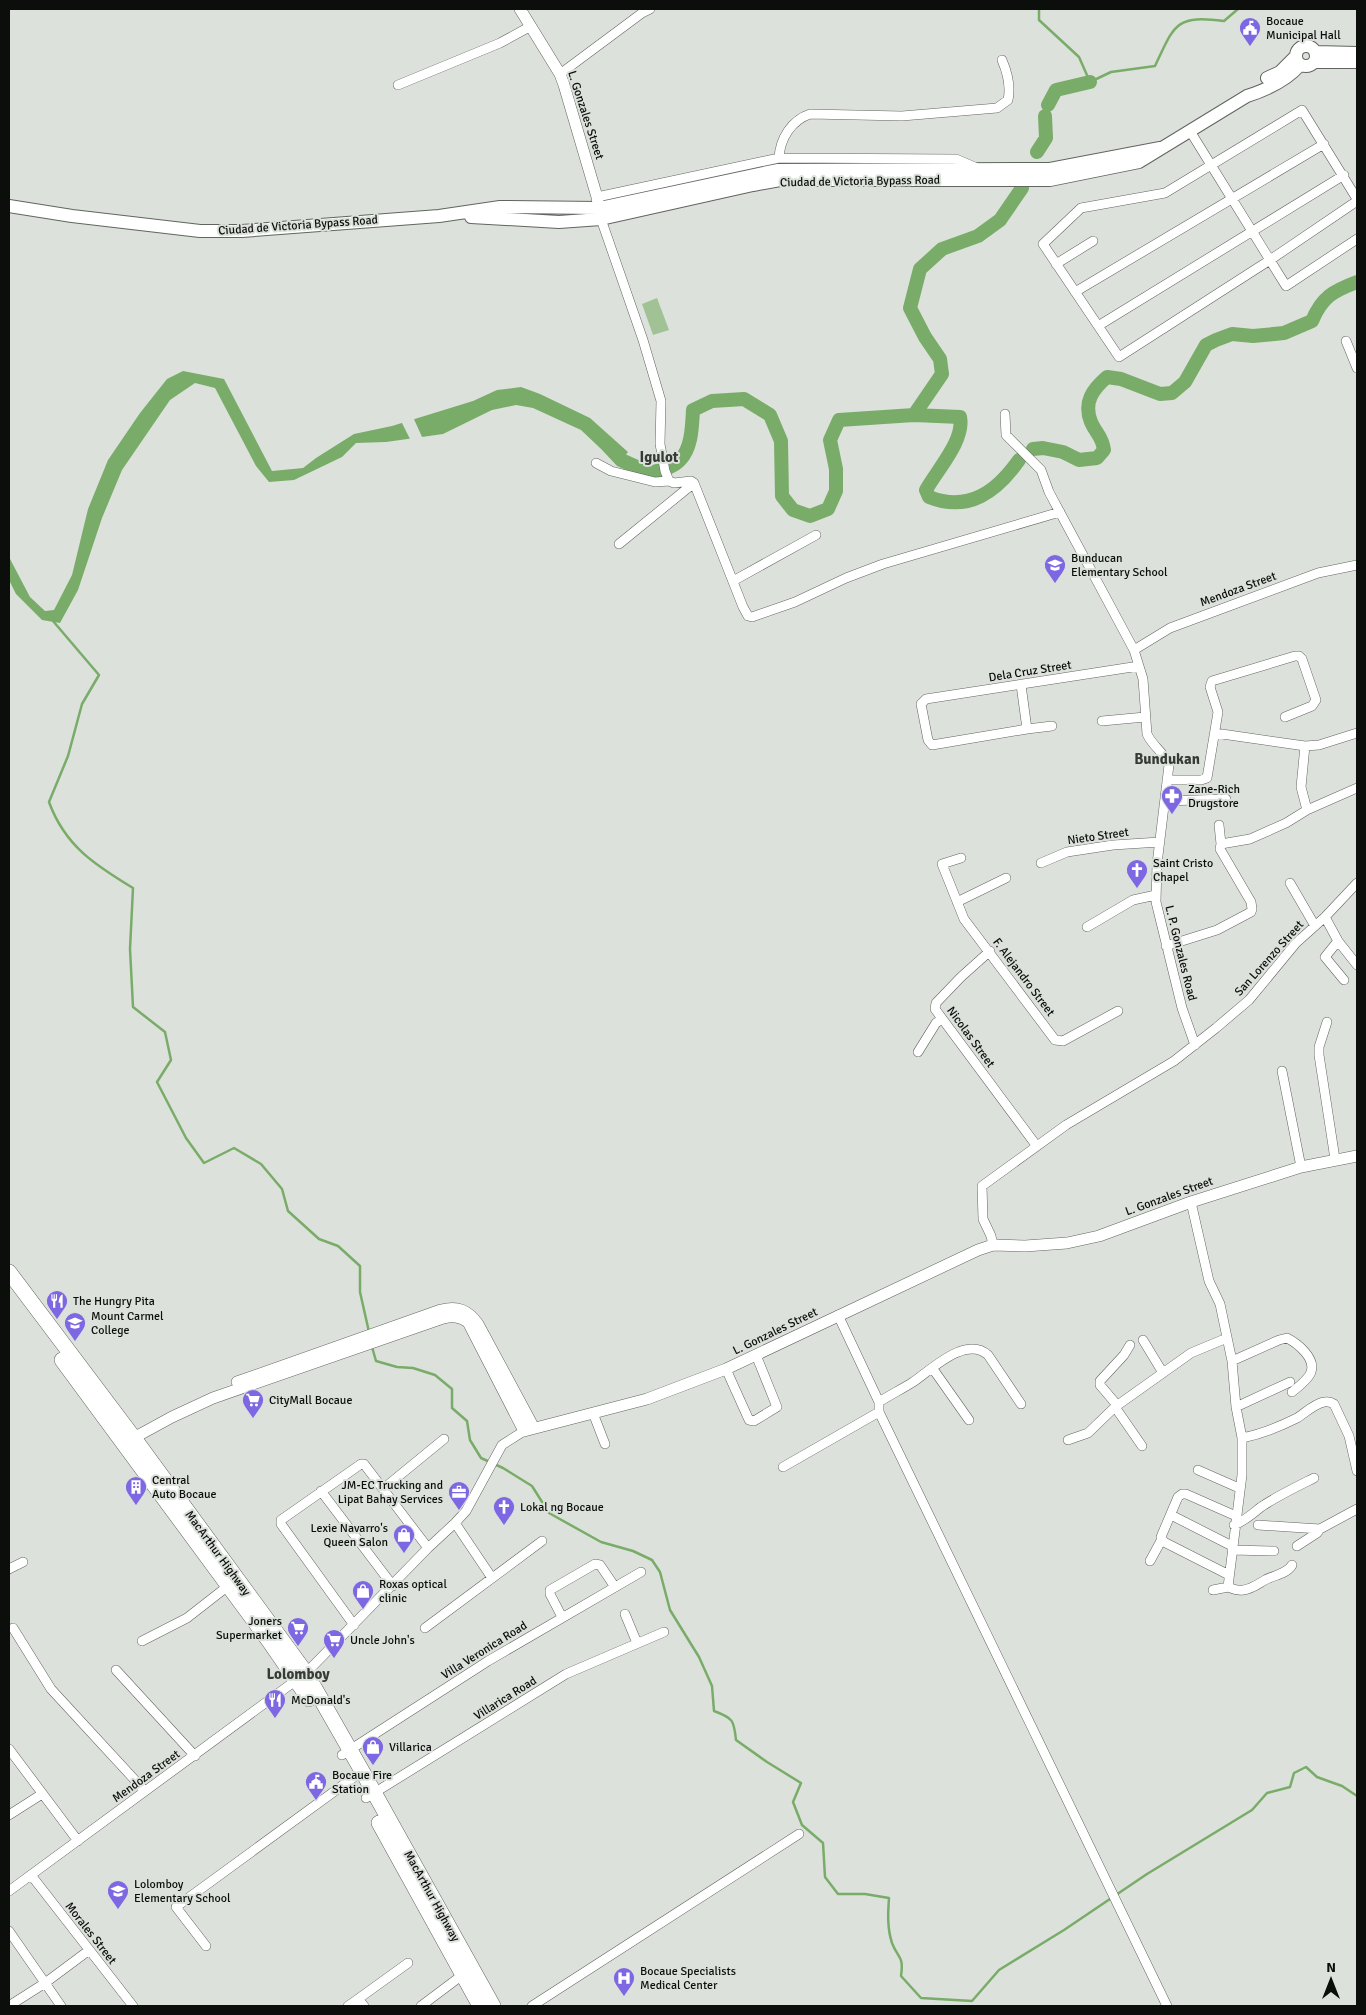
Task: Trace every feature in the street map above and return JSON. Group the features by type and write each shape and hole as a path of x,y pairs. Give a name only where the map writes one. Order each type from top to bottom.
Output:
{"highway":[{"name":"MacArthur Highway","path":"9,1272 126,1437 228,1586 302,1676"},
{"name":"MacArthur Highway","path":"9,1288 126,1437 302,1676 468,1971 493,2006"},
{"name":"MacArthur Highway","path":"346,1752 354,1777 370,1796"},
{"name":"MacArthur Highway","path":"468,1971 480,2006"}],"main road":[{"path":"1304,46 1311,48 1314,57 1309,66 1298,60 1298,50 1304,46"},
{"path":"1314,57 1357,53"},
{"path":"1314,57 1357,62"},
{"name":"Ciudad de Victoria Bypass Road","path":"599,208 780,180 1050,174 1160,148 1247,96 1256,84 1298,60"},
{"name":"Ciudad de Victoria Bypass Road","path":"9,206 72,216 200,231 242,231 439,216 559,222 599,208 777,170 977,168 1006,174"}],"street":[{"name":"L. Gonzales Street","path":"520,9 560,74 599,208"},
{"path":"560,74 650,9"},
{"path":"398,85 500,43 531,26"},
{"path":"779,158 779,148 791,126 800,118 810,114 902,116 997,108 1008,100 1009,94 1009,76 1002,60"},
{"path":"1302,110 1344,175 1357,200 1270,260 1119,357 1043,244 1081,208 1165,193 1211,165 1302,110"},
{"path":"1190,131 1286,286 1357,239"},
{"path":"1075,292 1324,144"},
{"name":"Ciudad de Victoria Bypass Road","path":"599,208 779,158 956,158 977,168"},
{"path":"1098,326 1344,175"},
{"path":"599,208 643,340 661,401 660,444 665,471 669,481"},
{"path":"1056,264 1093,241"},
{"path":"1346,341 1357,368"},
{"name":"L. P. Gonzales Road","path":"1005,414 1006,435 1041,470 1060,512 1134,650 1143,680 1147,734 1150,740 1165,755 1169,765 1156,895 1166,946 1194,1045"},
{"path":"596,463 611,471 640,479 656,482 669,481 674,483 689,481 694,483 743,607 748,616 752,618 795,602 846,578 883,564 1060,512"},
{"path":"620,544 694,483"},
{"path":"734,581 816,535"},
{"name":"Mendoza Street","path":"1134,650 1170,628 1318,573 1357,566"},
{"path":"1167,780 1201,780 1207,778 1218,712 1210,687 1212,681 1297,655 1302,659 1316,700 1312,706 1285,717"},
{"name":"Dela Cruz Street","path":"1027,729 932,745 928,740 921,706 924,700 1139,666"},
{"path":"1020,685 1027,729 1052,726"},
{"path":"1102,721 1145,718"},
{"path":"1215,733 1305,746 1319,745 1357,733"},
{"path":"1305,746 1301,787 1307,810"},
{"path":"1221,844 1250,839 1286,823 1307,810 1357,788"},
{"path":"1165,801 1226,798"},
{"path":"1166,946 1217,930 1251,912 1251,902 1220,849 1219,825"},
{"name":"Nieto Street","path":"1041,863 1067,852 1113,845 1160,842"},
{"name":"F. Alejandro Street","path":"961,858 942,864 964,919 1056,1041 1062,1042 1118,1011"},
{"path":"957,902 1006,878"},
{"path":"1290,883 1314,926"},
{"name":"San Lorenzo Street","path":"1194,1045 1249,1000 1296,943 1325,917 1357,883"},
{"path":"1088,927 1132,900 1156,895"},
{"path":"1325,917 1338,941 1357,965"},
{"path":"1338,941 1325,957 1344,980"},
{"name":"Nicolas Street","path":"990,952 961,977 936,1003 935,1009 1036,1145"},
{"path":"918,1052 936,1023 942,1019"},
{"path":"1327,1022 1319,1047 1319,1055 1335,1159"},
{"path":"993,1245 983,1219 982,1186 1066,1125 1174,1062 1194,1045"},
{"path":"1282,1070 1300,1166"},
{"name":"L. Gonzales Street","path":"302,1676 455,1523 466,1511 502,1445 529,1429 647,1398 726,1370 838,1315 978,1250 993,1245 1025,1246 1067,1243 1099,1236 1191,1202 1300,1166 1357,1156"},
{"path":"1191,1202 1209,1281 1220,1304 1232,1361 1236,1407 1242,1438 1243,1457 1228,1587"},
{"path":"126,1437 213,1398 451,1308 459,1308 471,1314 478,1324 529,1429"},
{"path":"838,1315 878,1402 879,1412 1167,2006"},
{"path":"1068,1440 1088,1433 1116,1406 1191,1353 1227,1338"},
{"path":"1232,1361 1279,1340 1287,1338 1294,1341 1306,1354 1312,1366 1311,1374 1292,1392"},
{"path":"1143,1340 1163,1373"},
{"path":"1130,1345 1124,1355 1100,1381 1100,1385 1142,1446"},
{"path":"878,1402 933,1369 951,1355 971,1349 981,1349 988,1355 1021,1404"},
{"path":"726,1370 749,1420 754,1422 777,1407 756,1355"},
{"path":"933,1369 969,1420"},
{"path":"1236,1407 1290,1382"},
{"path":"1242,1438 1262,1434 1299,1417 1320,1403 1331,1402 1334,1404 1349,1436 1357,1470"},
{"path":"783,1467 879,1412"},
{"path":"593,1413 605,1444"},
{"path":"383,1489 444,1439"},
{"path":"354,1625 280,1522 282,1518 362,1463 428,1548"},
{"path":"1198,1470 1239,1488"},
{"path":"1150,1561 1162,1539 1178,1497 1184,1494 1235,1521 1244,1521 1285,1492 1314,1478"},
{"path":"321,1491 393,1586"},
{"path":"1258,1525 1320,1529 1326,1528 1357,1510"},
{"path":"1170,1515 1232,1548 1274,1551"},
{"path":"455,1523 492,1578"},
{"path":"1297,1546 1317,1534 1320,1529"},
{"path":"1162,1539 1164,1542 1230,1575"},
{"path":"425,1628 542,1541"},
{"path":"9,1569 23,1562"},
{"path":"562,1617 550,1594 550,1590 595,1564 600,1565 615,1587"},
{"path":"1213,1590 1228,1587 1235,1590 1243,1590 1258,1586 1265,1580 1287,1571 1292,1565"},
{"name":"Villa Veronica Road","path":"346,1752 488,1661 641,1572"},
{"path":"142,1641 187,1618 228,1586"},
{"path":"625,1614 637,1643"},
{"path":"14,1628 51,1689 145,1791"},
{"name":"Villarica Road","path":"370,1796 566,1674 664,1632"},
{"path":"116,1670 196,1756"},
{"name":"Mendoza Street","path":"9,1890 196,1756 302,1676"},
{"path":"9,1748 78,1841"},
{"path":"206,1946 176,1907 354,1777"},
{"path":"9,1815 42,1794"},
{"path":"532,2006 799,1834"},
{"name":"Morales Street","path":"31,1875 133,2006"},
{"path":"9,1930 61,2006"},
{"path":"9,2006 45,1983 88,1950"},
{"path":"348,2006 360,2003 408,1963"},
{"path":"421,2006 468,1971"}],"shaded area":[{"path":"657,298 669,330 653,335 642,304"},
{"path":"183,371 224,379 272,471 303,468 354,434 392,426 473,401 497,390 521,387 590,418 628,452 618,465 581,430 533,408 516,405 492,410 443,434 386,442 356,443 342,457 294,480 269,482 256,466 215,388 195,383 170,400 122,470 102,518 78,590 60,623 42,620 16,594 9,580 9,557 30,597 45,611 54,610 72,575 88,509 108,460 140,413 167,379"}],"pier":[{"path":"413,417 423,439 411,441 401,421"}],"waterway":[{"path":"1039,9 1039,20 1079,57 1090,82 1111,72 1155,66 1167,40 1179,26 1195,20 1224,21 1238,9"},
{"path":"1048,105 1056,90 1090,82"},
{"path":"1037,152 1046,138 1045,116"},
{"path":"914,415 942,374 940,359 925,337 910,308 920,269 942,249 978,236 1000,220 1022,188"},
{"path":"1033,449 1043,448 1063,452 1079,460 1097,458 1104,450 1091,422 1088,408 1091,396 1097,386 1107,377 1121,379 1160,394 1172,393 1185,382 1206,345 1232,334 1253,336 1284,333 1312,321 1324,300 1335,292 1357,282"},
{"path":"609,447 621,460 650,473 666,468 677,463 687,449 691,436 693,410 712,401 744,399 770,415 781,441 782,496 793,510 810,516 828,509 836,491 836,469 830,440 839,420 914,415 960,417 960,426 954,445 926,490 929,497 943,501 957,502 981,496 1001,481 1019,460"},
{"path":"53,621 99,675 82,704 68,756 49,802 64,831 83,853 106,871 133,888 130,949 133,1007 165,1032 171,1060 157,1082 186,1138 204,1163 234,1148 261,1164 282,1189 288,1211 319,1239 338,1246 360,1266 360,1292 369,1332"},
{"path":"372,1347 376,1361 397,1367 413,1368 435,1375 452,1389 452,1408 467,1421 470,1440 481,1458 503,1468 532,1486 549,1513 601,1542 633,1551 652,1560 660,1572 670,1610 699,1657 712,1686 714,1711 729,1718 733,1724 736,1740 801,1783 793,1802 802,1825 823,1843 825,1877 838,1894 865,1894 889,1898 889,1932 901,1961 901,1976 921,1998 972,2001 999,1970 1064,1930 1147,1874 1252,1810 1267,1793 1290,1787 1294,1773 1306,1767 1317,1777 1342,1786 1357,1796"}],"place":[{"name":"Bocaue Municipal Hall","path":"1250,47"},
{"name":"Bunducan Elementary School","path":"1055,584"},
{"name":"Zane-Rich Drugstore","path":"1172,815"},
{"name":"Saint Cristo Chapel","path":"1137,889"},
{"name":"The Hungry Pita","path":"57,1320"},
{"name":"Mount Carmel College","path":"75,1342"},
{"name":"CityMall Bocaue","path":"253,1419"},
{"name":"Central Auto Bocaue","path":"136,1506"},
{"name":"JM-EC Trucking and Lipat Bahay Services","path":"459,1511"},
{"name":"Lokal ng Bocaue","path":"504,1526"},
{"name":"Lexie Navarro's Queen Salon","path":"404,1554"},
{"name":"Roxas optical clinic","path":"363,1610"},
{"name":"Joners Supermarket","path":"298,1647"},
{"name":"Uncle John's","path":"334,1659"},
{"name":"McDonald's","path":"275,1719"},
{"name":"Villarica","path":"373,1766"},
{"name":"Bocaue Fire Station","path":"316,1801"},
{"name":"Lolomboy Elementary School","path":"118,1910"},
{"name":"Bocaue Specialists Medical Center","path":"624,1997"}],"district":[{"name":"Igulot","path":"659,457"},
{"name":"Bundukan","path":"1167,759"},
{"name":"Lolomboy","path":"298,1674"}]}
